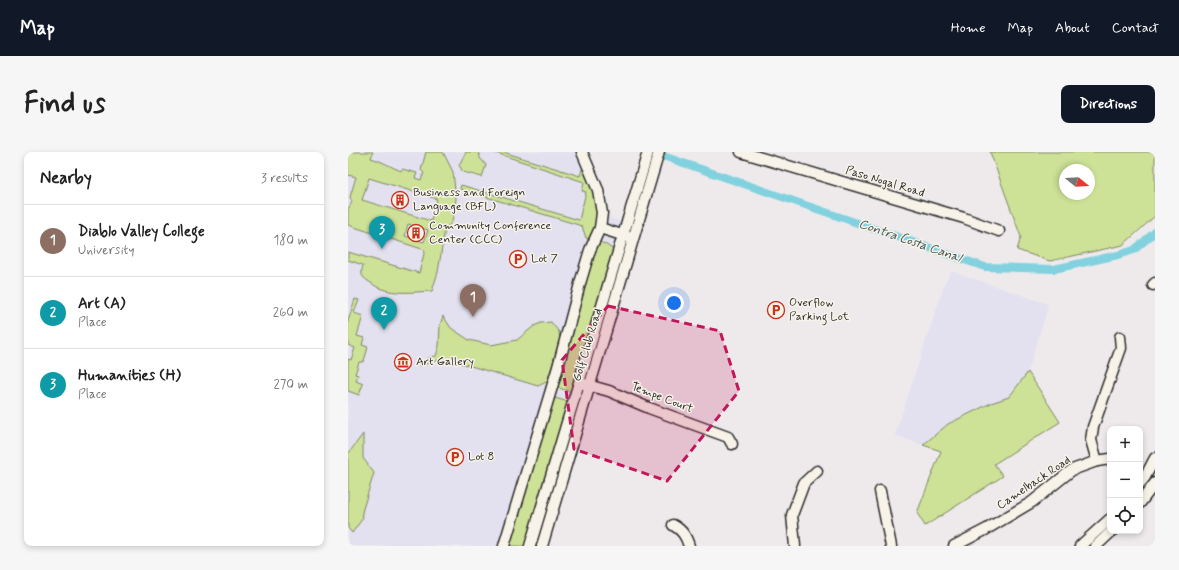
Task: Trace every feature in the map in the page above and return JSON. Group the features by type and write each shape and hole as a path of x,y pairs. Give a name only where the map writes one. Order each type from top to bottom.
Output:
{"street":[{"path":"504,546 558,367 590,250 600,228 602,213 598,190 582,152"},
{"name":"Golf Club Road","path":"542,546 659,152"},
{"name":"Paso Nogal Road","path":"741,152 964,218 999,231"},
{"name":"Golf Club Road","path":"530,546 622,235 647,156"},
{"path":"600,228 633,239"},
{"path":"1097,461 1091,440 1093,427 1121,348 1120,337"},
{"name":"Tempe Court","path":"578,382 609,391 649,408 728,437 732,444"},
{"path":"1143,476 1155,458"},
{"name":"Camelback Road","path":"954,546 985,530 1032,502 1072,470 1097,461 1107,459"},
{"path":"795,546 792,515 804,483 816,471"},
{"path":"1143,479 1155,485 1143,500"},
{"path":"880,491 891,546"},
{"path":"1080,546 1107,522"},
{"path":"674,525 681,530 689,546"},
{"path":"1096,546 1109,534"}],"highlighted area":[{"path":"608,306 720,331 739,391 667,481 574,449 562,360"}],"shaded area":[{"path":"348,152 582,152 602,213 626,225 530,546 348,546"},
{"path":"951,271 1048,304 1028,372 1009,397 991,403 948,424 923,445 895,435 945,283"}],"green space":[{"path":"348,152 373,152 371,158 401,171 402,169 417,173 415,178 421,180 424,173 421,170 426,152 443,152 453,172 456,199 452,222 445,229 438,272 432,291 392,292 385,290 362,276 363,265 348,260 348,252 419,273 425,250 348,225 348,209 352,202 350,197 356,177 348,175","holes":["369,178 437,199 431,221 362,200","408,224 428,230 424,242 405,236"]},
{"path":"466,152 479,152 480,158 486,165 482,177 463,172 459,165"},
{"path":"493,152 503,152 580,176 583,166 602,213 594,240 586,238 582,226 460,189 461,185 579,220 586,192 582,191 584,182"},
{"path":"990,152 1155,152 1155,216 1123,245 1050,261 1017,250 1021,237"},
{"path":"594,240 605,244 617,252 575,393 559,388 554,377"},
{"path":"355,299 359,300 354,313 363,316 357,336 364,338 362,345 368,347 364,361 359,362 355,374 358,375 356,381 363,384 359,395 348,391 348,359 351,360 355,348 348,345 348,321"},
{"path":"443,316 451,328 469,340 491,345 517,340 534,326 541,323 551,322 559,332 560,341 548,379 546,382 538,386 454,361 438,360 419,366 430,357 436,356 439,346 440,325"},
{"path":"1028,372 1060,422 994,464 1003,476 925,526 917,513 941,451 923,445 948,424 991,403 1009,397"},
{"path":"555,398 572,403 530,546 504,546 543,414"},
{"path":"363,434 363,458 374,473 362,512 363,518 352,533 348,528 348,454"}],"waterway":[{"name":"Contra Costa Canal","path":"666,157 985,267 1054,269 1134,250 1155,232"}],"place":[{"name":"Business and Foreign Language (BFL)","path":"400,200"},
{"name":"Community Conference Center (CCC)","path":"416,233"},
{"name":"Humanities (H)","path":"382,249"},
{"name":"Lot 7","path":"518,259"},
{"name":"Overflow Parking Lot","path":"776,310"},
{"name":"Diablo Valley College","path":"473,317"},
{"name":"Art (A)","path":"384,330"},
{"name":"Art Gallery","path":"403,362"},
{"name":"Lot 8","path":"455,457"}]}
